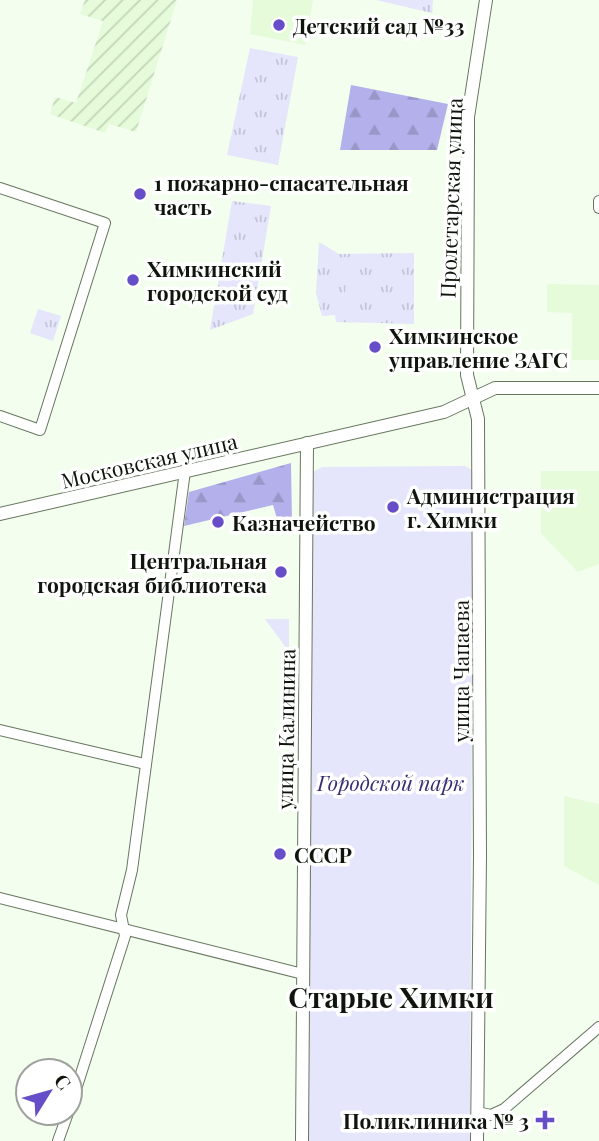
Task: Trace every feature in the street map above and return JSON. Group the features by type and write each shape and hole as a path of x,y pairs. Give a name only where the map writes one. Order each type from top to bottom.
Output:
{"street":[{"name":"Пролетарская улица","path":"477,395 467,375 468,117 486,0"},
{"path":"0,188 105,223 40,430 0,416"},
{"name":"Московская улица","path":"0,514 444,412 495,388 599,388"},
{"name":"улица Чапаева","path":"477,395 480,634 477,1141"},
{"name":"улица Калинина","path":"302,1141 312,443"},
{"path":"84,1065 125,936 121,915 145,764 185,471"},
{"path":"0,730 145,764"},
{"path":"0,898 303,974"},
{"path":"477,1112 491,1115 504,1109 599,1027"}],"shaded area":[{"path":"85,0 177,0 136,132 109,124 105,133 50,114 55,97 76,103 103,21 80,14"},
{"name":"Детский сад №33","path":"253,0 313,0 305,45 250,34"},
{"path":"547,284 599,285 599,360 572,360 572,313 547,312"},
{"path":"541,471 599,471 599,564 578,572 541,533"},
{"path":"564,796 599,804 599,885 564,866"}],"green space":[{"path":"376,0 433,0 432,13"},
{"path":"250,48 298,57 278,165 227,155"},
{"path":"351,85 448,104 437,150 340,150"},
{"path":"232,201 271,206 253,314 210,330"},
{"path":"319,242 339,254 414,253 414,324 336,322 335,315 322,316 316,293"},
{"path":"346,280 370,281 369,296 345,295"},
{"path":"38,309 61,316 53,341 30,333"},
{"path":"291,463 292,523 278,522 273,505 184,526 189,492"},
{"name":"Городской парк","path":"465,466 473,471 470,1141 307,1141 313,472 322,467"},
{"path":"265,619 289,619 289,652"}],"place":[{"name":"Детский сад №33","path":"279,25"},
{"name":"1 пожарно-спасательная часть","path":"140,194"},
{"name":"Химкинский городской суд","path":"133,280"},
{"name":"Химкинское управление ЗАГС","path":"375,347"},
{"name":"Администрация г. Химки","path":"393,507"},
{"name":"Казначейство","path":"218,522"},
{"name":"Центральная городская библиотека","path":"281,572"},
{"name":"СССР","path":"280,854"},
{"name":"Поликлиника № 3","path":"545,1120"}],"district":[{"name":"Старые Химки","path":"391,996"}]}
